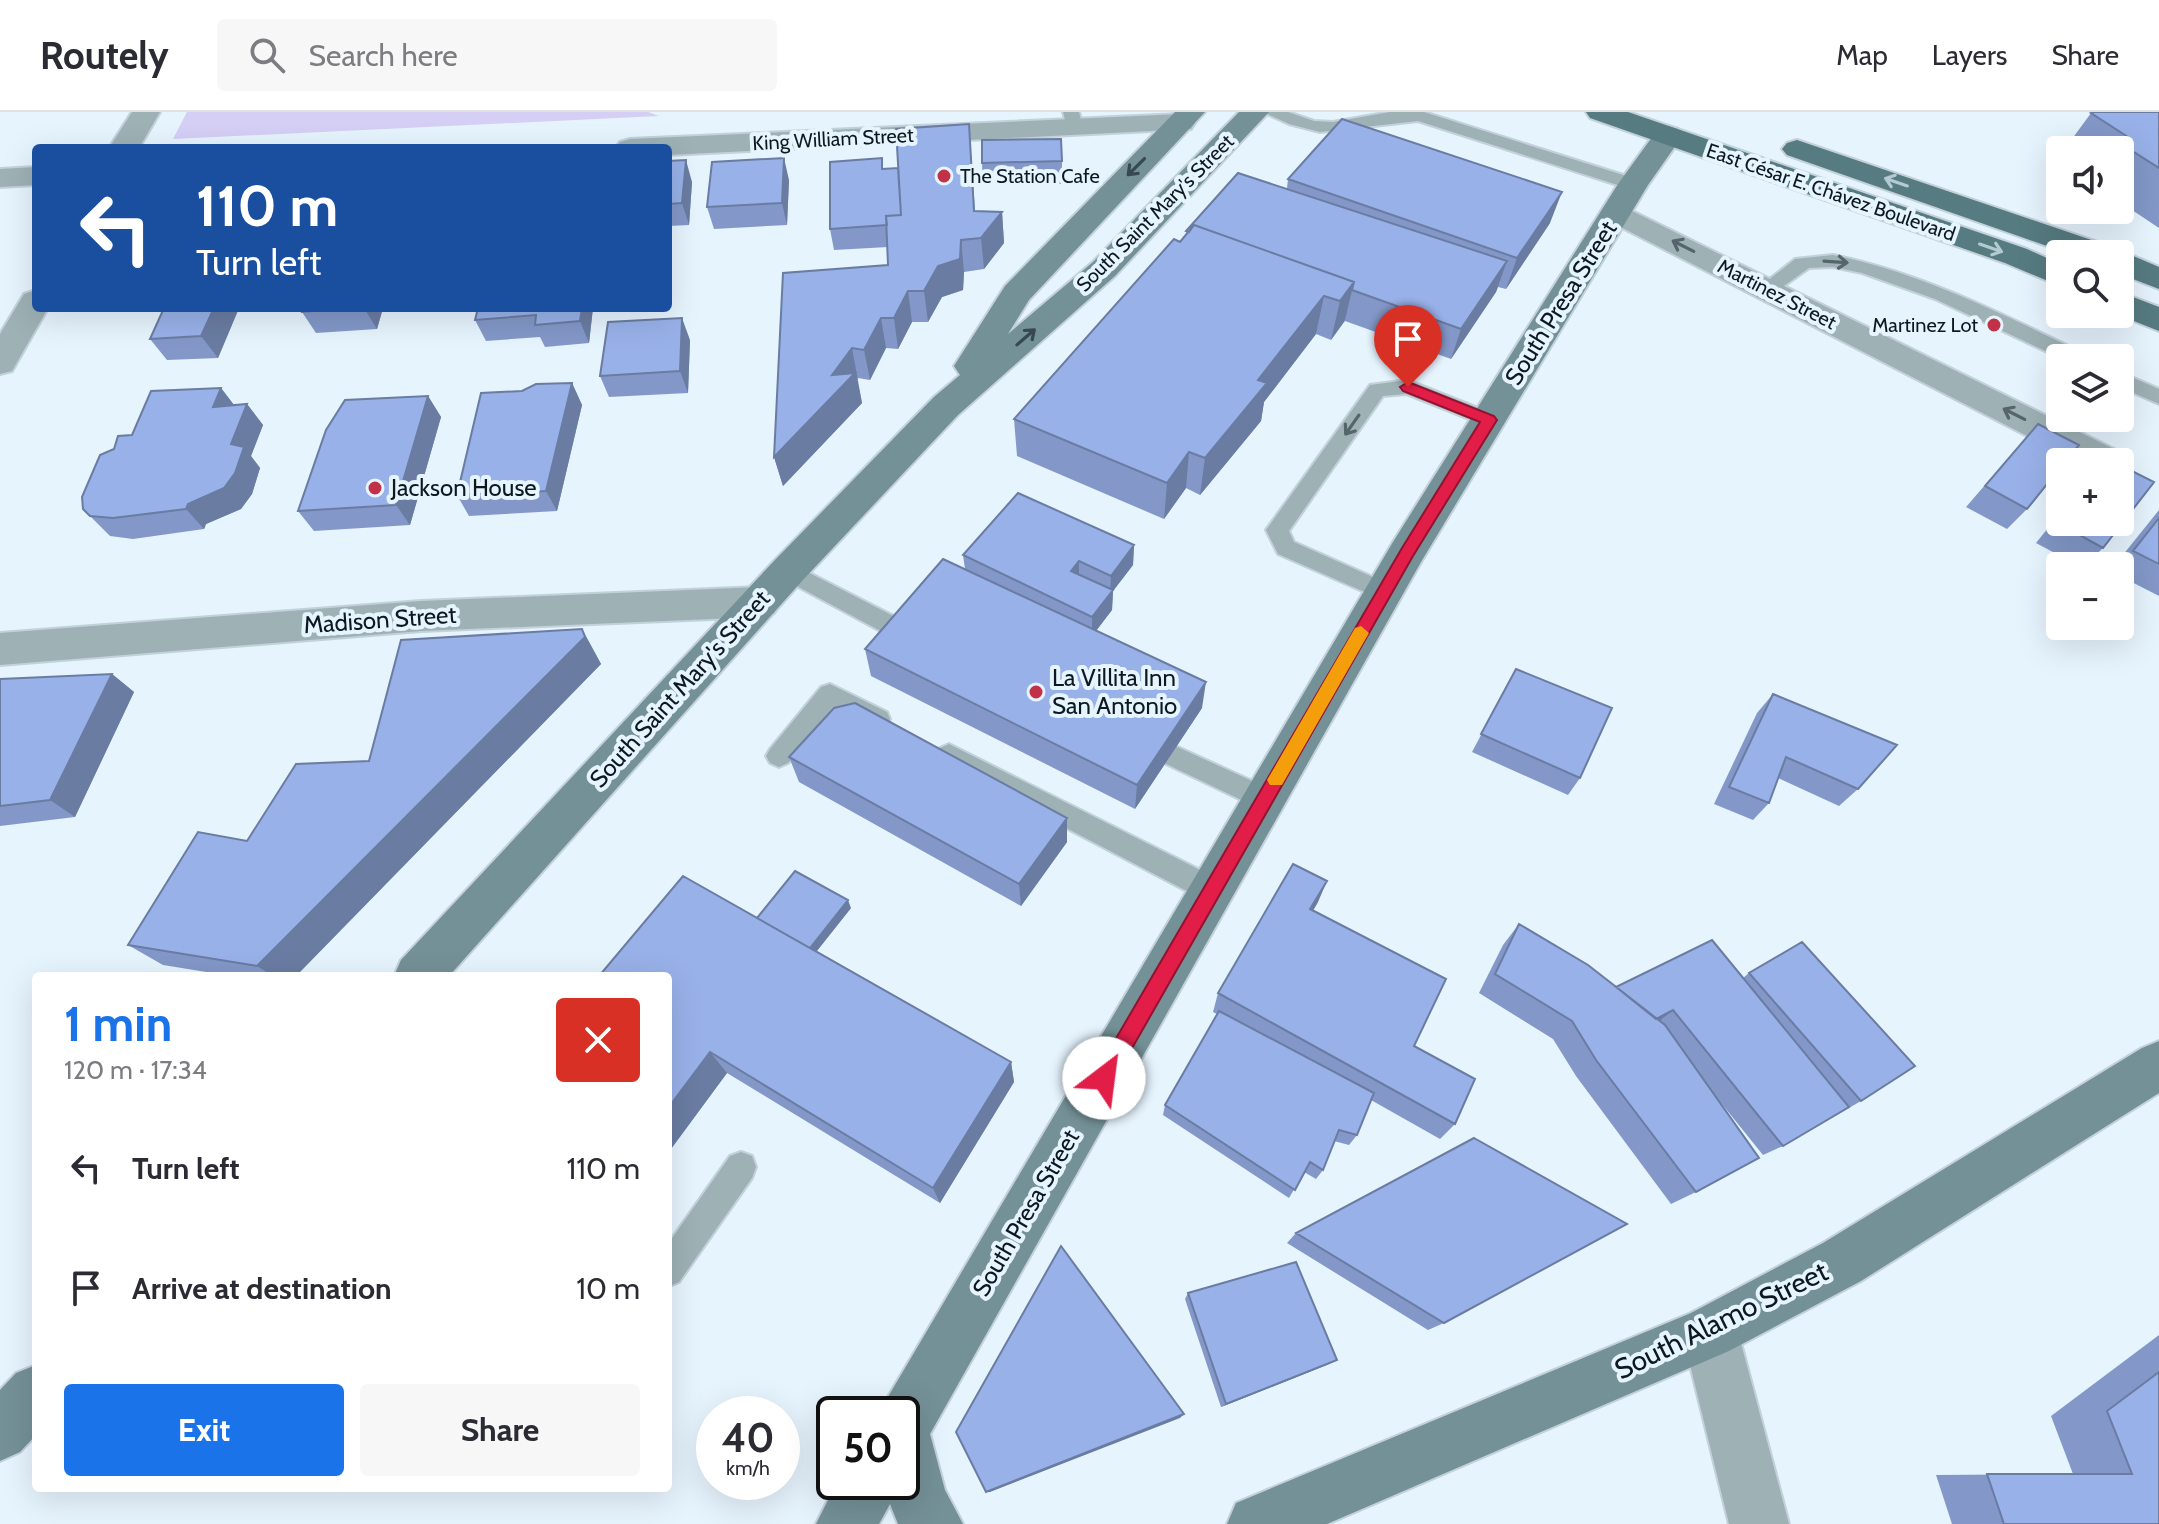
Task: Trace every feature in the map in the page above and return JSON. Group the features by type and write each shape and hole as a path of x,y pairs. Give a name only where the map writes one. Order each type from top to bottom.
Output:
{"main road":[{"name":"South Saint Mary's Street","path":"422,972 788,571 946,406 1104,269 1255,112"},
{"name":"East César E. Chávez Boulevard","path":"1600,112 2016,256 2046,270"},
{"name":"South Saint Mary's Street","path":"946,406 1017,293 1186,117"},
{"name":"South Presa Street","path":"920,1396 1385,592 1625,198 1668,135"},
{"name":"East César E. Chávez Boulevard","path":"1775,141 2061,240"},
{"path":"2134,268 2159,279"},
{"path":"2134,309 2159,320"},
{"name":"South Alamo Street","path":"1257,1524 1710,1332 1842,1262 2159,1065"},
{"path":"0,1432 32,1397"},
{"path":"846,1524 860,1500"},
{"path":"918,1500 933,1524"}],"street":[{"path":"126,144 146,112"},
{"path":"717,117 779,141"},
{"name":"King William Street","path":"672,146 1072,120 1186,117"},
{"path":"0,178 32,176"},
{"name":"Martinez Street","path":"1625,198 1767,289 2081,448"},
{"path":"0,363 32,308"},
{"name":"Madison Street","path":"0,649 421,616 760,602"},
{"path":"1710,1332 1759,1524"}],"lane":[{"path":"1271,112 1320,127 1348,125 1397,113 1420,116 1625,198"},
{"path":"1767,289 1804,262 1839,260 1884,272 2046,345"},
{"path":"2134,385 2159,397"},
{"path":"1385,592 1286,548 1277,530 1377,390 1408,387 1489,420"},
{"path":"788,571 907,634"},
{"path":"779,756 830,694 900,730"},
{"path":"929,745 1212,890"},
{"path":"1171,755 1265,799"},
{"path":"672,1265 741,1167"}],"shaded area":[{"path":"187,112 648,112 659,116 173,139"}],"building":[{"path":"2159,112 2159,168 2134,152 2134,136 2126,136 2091,113"},
{"path":"1342,119 1562,192 1517,258 1288,179"},
{"path":"969,124 974,211 1002,212 981,238 961,240 960,259 938,266 924,291 908,291 894,318 881,318 864,350 852,348 832,375 855,373 774,457 783,273 888,265 886,216 901,215 896,129"},
{"path":"1061,139 1062,161 982,163 982,140"},
{"path":"784,158 782,203 707,207 712,162"},
{"path":"882,158 882,169 898,168 901,215 886,216 887,225 830,229 830,162"},
{"path":"686,160 682,203 672,204 672,161"},
{"path":"1238,173 1507,261 1461,329 1352,290 1354,282 1194,225 1189,232 1186,231"},
{"path":"1194,225 1354,282 1340,301 1324,296 1258,380 1267,383 1205,458 1189,452 1167,483 1014,419 1174,239 1180,242"},
{"path":"162,312 212,312 201,336 150,339"},
{"path":"477,312 581,312 580,321 535,325 536,315 475,320"},
{"path":"682,318 680,371 600,376 608,322"},
{"path":"572,383 546,491 457,495 481,393 522,391 536,384"},
{"path":"221,388 213,407 247,404 231,444 244,447 235,473 224,488 188,504 186,509 113,518 90,516 83,509 82,497 100,455 114,449 118,436 132,435 151,391"},
{"name":"Jackson House","path":"428,396 396,505 298,511 326,430 345,400"},
{"path":"2038,424 2046,428 2046,432 2054,432 2079,445 2077,448 2046,448 2046,485 2027,509 1985,486"},
{"path":"2134,472 2154,482 2134,508"},
{"path":"1018,493 1134,545 1111,576 1079,561 1071,571 1113,590 1092,617 963,555"},
{"path":"2159,518 2159,564 2133,551"},
{"path":"2081,536 2112,536 2103,548"},
{"name":"La Villita Inn San Antonio","path":"943,559 1206,682 1137,785 865,649"},
{"path":"582,629 585,637 257,966 128,945 198,832 247,841 296,764 369,761 401,640"},
{"path":"1516,669 1612,708 1580,778 1481,734"},
{"path":"112,674 50,800 0,806 0,679"},
{"path":"1773,694 1897,745 1858,789 1786,757 1769,803 1729,787"},
{"path":"855,703 1067,818 1019,884 789,757 834,708"},
{"path":"1293,864 1327,881 1310,909 1446,979 1414,1046 1475,1079 1455,1124 1218,993"},
{"path":"795,871 848,900 810,948 757,918"},
{"path":"683,876 1011,1062 933,1188 710,1052 672,1103 672,972 602,972"},
{"path":"1519,924 1588,965 1665,1025 1759,1158 1696,1192 1596,1060 1572,1021 1495,974"},
{"path":"1712,940 1849,1107 1783,1146 1673,1010 1656,1019 1616,987"},
{"path":"1802,942 1915,1066 1861,1101 1749,973"},
{"path":"1219,1011 1374,1093 1357,1135 1339,1130 1323,1170 1310,1162 1295,1190 1165,1105"},
{"path":"1474,1138 1627,1224 1444,1323 1296,1233"},
{"path":"1061,1246 1184,1414 986,1492 956,1432"},
{"path":"1296,1262 1337,1360 1226,1404 1188,1293"},
{"path":"2159,1372 2159,1524 2004,1524 1987,1474 2132,1474 2107,1411"}],"slow traffic":[{"path":"1276,780 1361,633"}],"place":[{"name":"The Station Cafe","path":"944,176"},
{"name":"Martinez Lot","path":"1994,325"},
{"name":"Jackson House","path":"375,488"},
{"name":"La Villita Inn San Antonio","path":"1036,692"}],"route":[{"path":"1104,1078 1407,552 1489,420 1408,387"}]}
